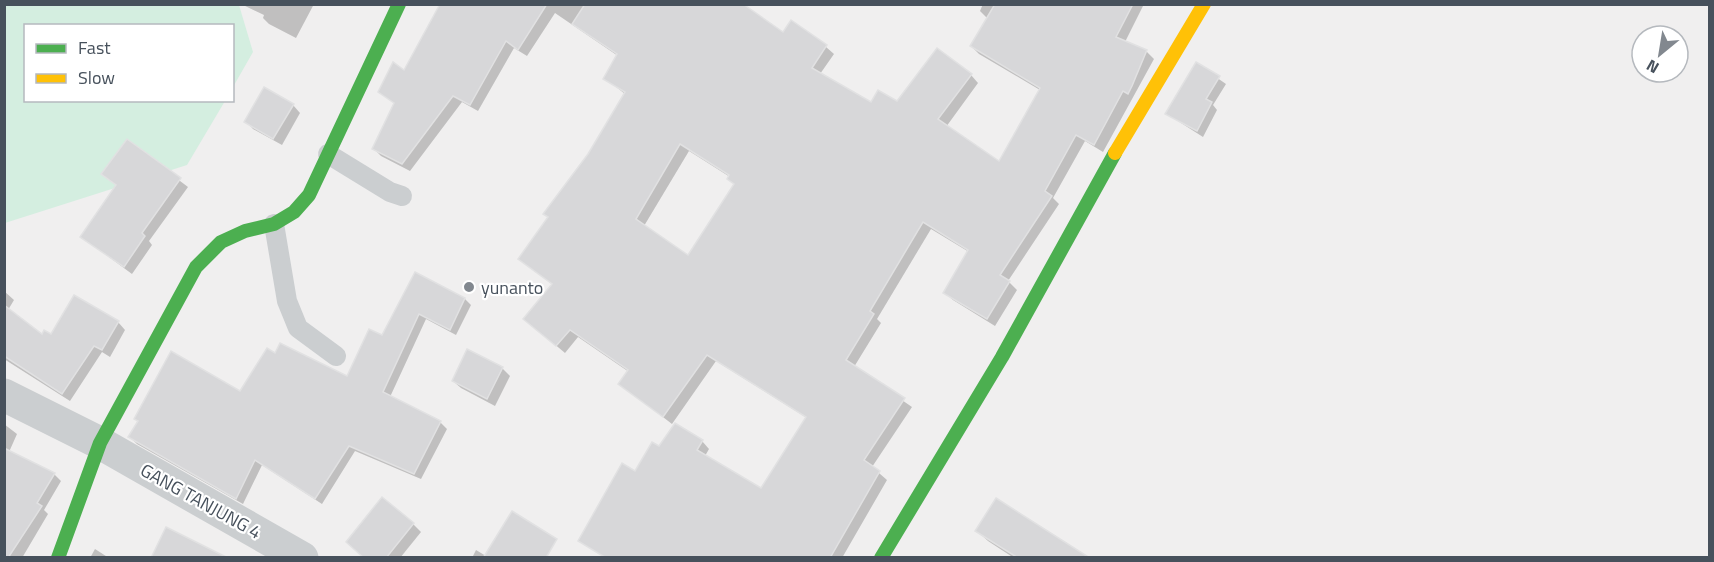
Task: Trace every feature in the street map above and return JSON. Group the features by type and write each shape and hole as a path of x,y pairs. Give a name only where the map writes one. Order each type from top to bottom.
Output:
{"street":[{"path":"58,558 100,443 196,267 221,242 245,231 274,224 294,212 309,195 399,4"},
{"path":"881,558 1002,357 1123,138 1204,4"},
{"name":"GANG TANJUNG 4","path":"4,395 100,443 302,558"}],"lane":[{"path":"328,154 390,192 402,196"},
{"path":"274,224 287,301 298,328 336,356"}],"green space":[{"path":"5,5 239,5 253,52 234,85 234,24 24,24 24,102 224,102 187,165 5,223"}],"building":[{"path":"440,4 547,4 518,50 506,41 470,105 453,96 402,164 372,149 394,103 378,92 393,62 404,70"},
{"path":"585,4 743,4 783,32 791,20 827,45 812,68 871,102 878,90 897,101 937,48 972,74 938,119 999,161 1040,88 970,46 995,4 1133,4 1116,37 1147,50 1132,86 1128,94 1123,91 1094,145 1076,135 1045,191 1052,196 1000,275 1010,281 987,319 943,293 968,250 923,222 870,311 874,314 846,360 905,398 864,460 880,471 830,558 606,558 578,541 622,463 635,471 652,442 659,446 675,423 703,440 697,450 761,488 806,417 707,355 663,417 618,384 628,370 570,330 556,346 523,319 552,284 518,259 548,217 543,214 588,154 625,92 603,79 617,54 572,24","holes":["680,144 729,175 727,179 734,184 688,255 636,219"]},
{"path":"1196,62 1220,76 1206,99 1212,102 1197,131 1165,114"},
{"path":"264,87 294,104 273,139 244,122"},
{"path":"127,139 181,178 142,233 145,236 124,267 80,237 116,185 101,174"},
{"path":"415,272 465,298 450,330 419,314 383,392 441,421 414,474 349,446 315,499 255,460 236,499 128,437 138,421 134,419 171,351 240,391 267,348 275,353 280,343 347,376 369,329 382,335"},
{"path":"74,295 119,321 102,350 94,346 62,394 4,356 4,305 42,334 44,330 51,334"},
{"path":"467,349 503,367 487,399 452,381"},
{"path":"4,448 55,473 37,503 42,506 8,558 4,558"},
{"path":"382,497 414,523 386,558 364,558 346,542"},
{"path":"996,498 1090,558 1018,558 975,531"},
{"path":"512,511 557,539 546,558 483,558"},
{"path":"166,527 228,558 151,558"}],"traffic: fast":[{"path":"58,558 100,443 196,267 221,242 245,231 274,224 294,212 309,195 399,4"},
{"path":"881,558 1002,357 1115,153"}],"traffic: slow":[{"path":"1115,153 1204,4"}],"place":[{"name":"yunanto","path":"469,287"}]}
